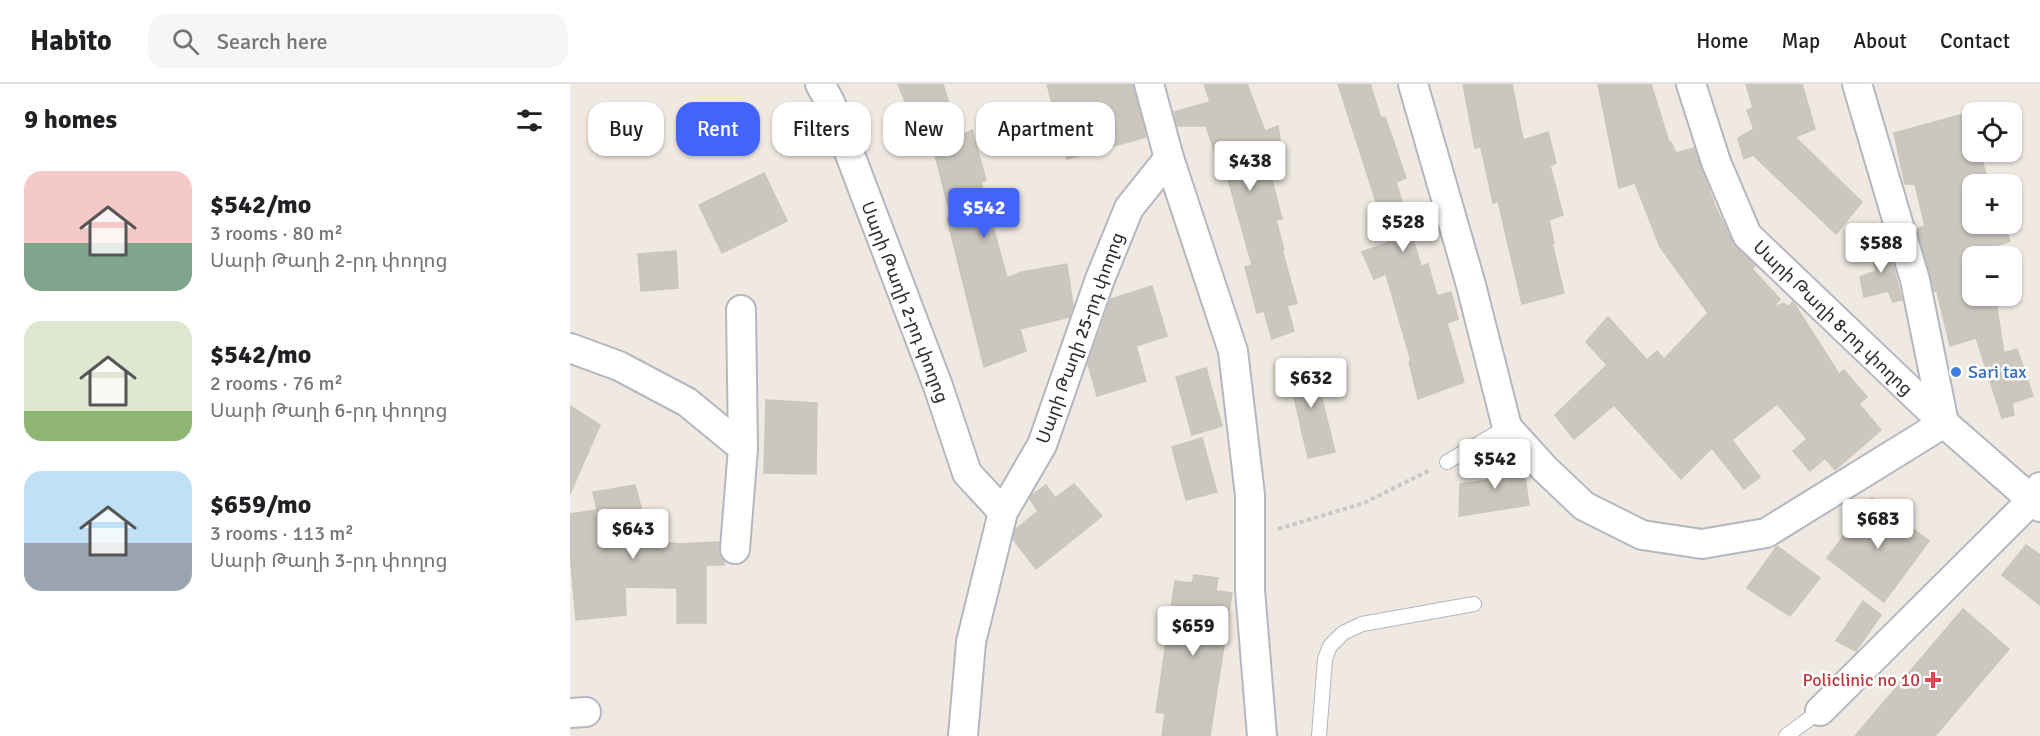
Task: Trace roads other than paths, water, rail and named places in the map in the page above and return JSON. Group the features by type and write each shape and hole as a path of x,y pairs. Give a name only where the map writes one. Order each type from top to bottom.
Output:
{"street":[{"name":"Սարի Թաղի 2-րդ փողոց","path":"820,84 830,102 938,386 967,473 1003,512"},
{"path":"1149,84 1169,158 1233,351 1250,495 1250,590 1262,736"},
{"path":"1413,84 1471,285 1507,427 1544,468 1584,506 1642,535 1702,544 1766,533 1944,423 1915,280 1857,84"},
{"name":"Սարի Թաղի 8-րդ փողոց","path":"1691,84 1716,162 1747,235 1944,423 2037,498"},
{"name":"Սարի Թաղի 25-րդ փողոց","path":"963,736 971,642 1003,512 1042,445 1100,279 1130,208 1169,158"},
{"path":"735,549 742,448 741,310"},
{"path":"570,348 619,366 687,402 742,448"},
{"path":"1820,711 2037,498"}],"lane":[{"path":"1447,462 1507,427"},
{"path":"1319,736 1324,658 1330,645 1343,633 1362,624 1474,604"},
{"path":"1786,736 1820,711"}],"place":[{"name":"Sari tax","path":"1956,372"},
{"name":"Policlinic no 10","path":"1933,680"}]}
